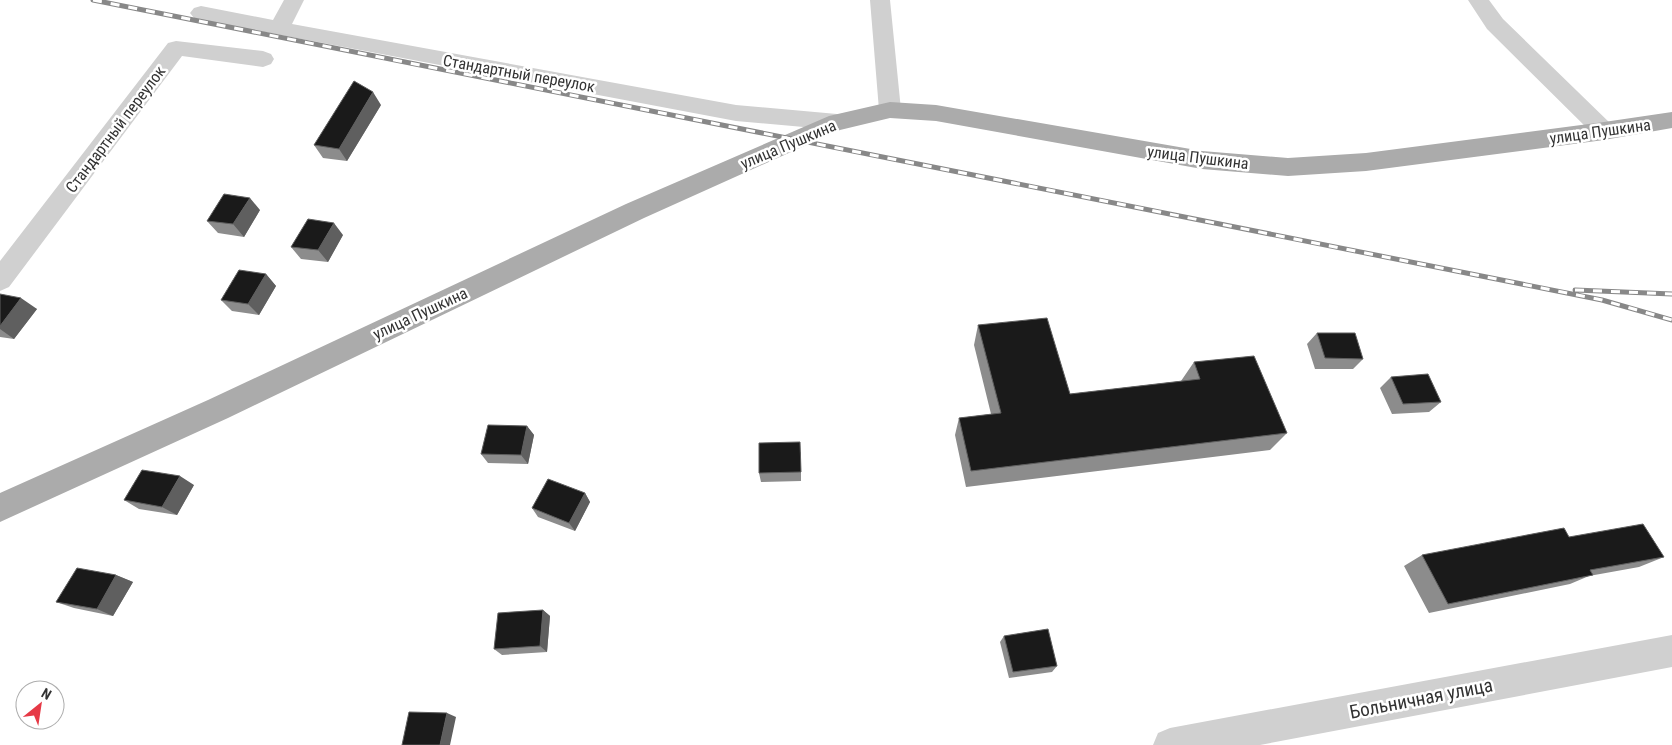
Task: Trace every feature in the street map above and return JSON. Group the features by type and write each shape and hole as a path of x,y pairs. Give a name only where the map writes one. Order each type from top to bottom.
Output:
{"main road":[{"name":"улица Пушкина","path":"0,508 218,409 635,211 837,122 890,110 936,113 1202,160 1288,167 1366,162 1604,131 1672,120"}],"street":[{"path":"279,30 294,0"},
{"path":"880,0 890,110"},
{"path":"1478,0 1495,24 1604,131"},
{"name":"Стандартный переулок","path":"202,13 279,30 736,113 837,122"},
{"name":"Стандартный переулок","path":"0,280 176,48 263,58"},
{"name":"Больничная улица","path":"1170,745 1672,651"}],"building":[{"path":"354,81 373,92 339,149 314,145"},
{"path":"224,194 250,198 233,224 207,221"},
{"path":"308,219 334,223 318,250 291,247"},
{"path":"239,270 266,274 248,304 221,300"},
{"path":"0,294 21,298 0,326"},
{"path":"1047,318 1070,394 1200,379 1194,362 1254,356 1287,433 971,471 959,418 1001,413 978,325"},
{"path":"1317,333 1355,333 1363,359 1325,358"},
{"path":"1428,374 1441,402 1403,404 1391,377"},
{"path":"488,425 527,426 521,455 481,454"},
{"path":"800,442 801,472 759,473 759,443"},
{"path":"142,470 180,476 162,507 124,500"},
{"path":"548,479 585,493 569,523 532,508"},
{"path":"1643,524 1664,557 1590,570 1593,575 1448,604 1422,555 1564,528 1569,537"},
{"path":"77,568 116,575 97,609 56,602"},
{"path":"543,610 540,646 494,649 498,613"},
{"path":"1048,629 1057,666 1013,672 1004,636"},
{"path":"409,712 447,713 440,745 402,745"}],"railway":[{"path":"93,0 1602,300 1672,320"},
{"path":"1575,290 1672,294"}]}
